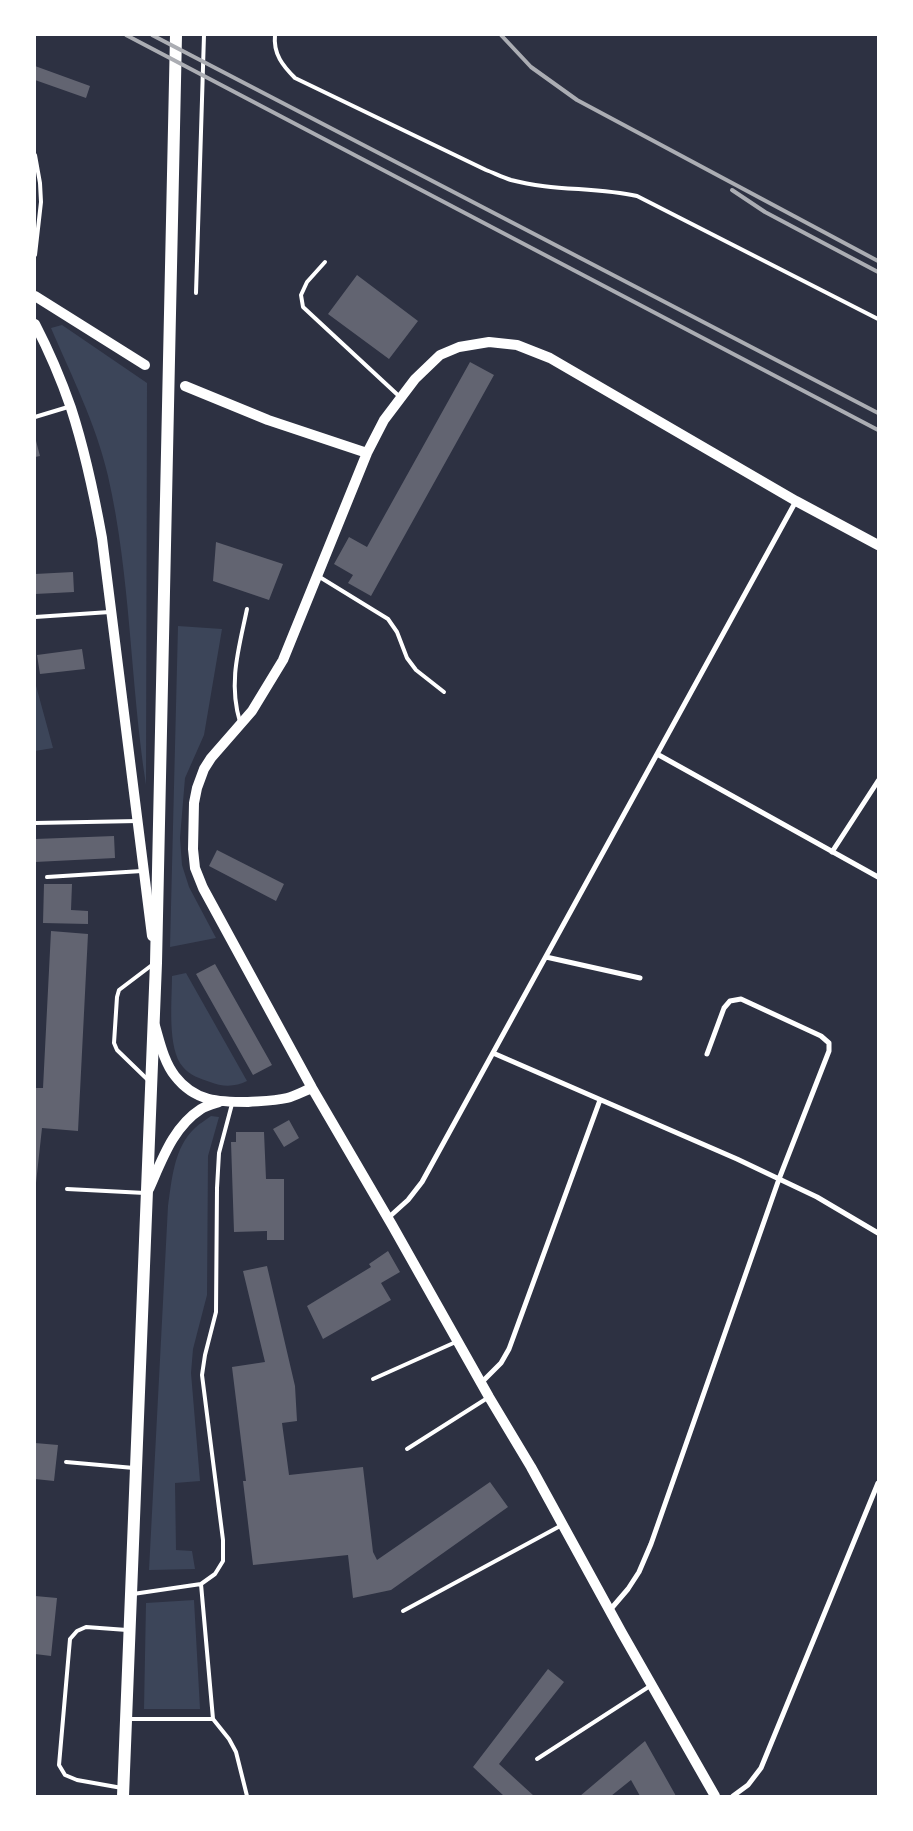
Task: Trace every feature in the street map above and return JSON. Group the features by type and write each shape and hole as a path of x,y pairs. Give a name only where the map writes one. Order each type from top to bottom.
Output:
{"main road":[{"path":"123,1792 156,963 176,35"},
{"path":"35,296 145,365"},
{"path":"35,324 53,361 71,406 92,483 112,612 156,963"},
{"path":"716,1796 610,1611 531,1467 489,1398 312,1088 203,888 195,868 193,850 194,803 197,788 208,763 252,711 283,660 316,574 367,453 384,420 415,378 440,355 459,347 489,342 517,345 550,358 796,501 878,545"},
{"path":"186,386 268,420 367,453"},
{"path":"154,1021 164,1056 174,1075 184,1086 199,1096 219,1102 268,1101 282,1099 312,1088"},
{"path":"147,1193 171,1140 184,1123 202,1109 219,1102"}],"street":[{"path":"388,1219 408,1200 422,1182 796,501"},
{"path":"657,754 878,877"},
{"path":"832,852 878,781"},
{"path":"546,957 640,978"},
{"path":"610,1611 639,1572 651,1544 779,1179 829,1051 829,1043 822,1036 741,999 730,1001 724,1008 707,1054"},
{"path":"493,1053 737,1159 817,1197 878,1233"},
{"path":"481,1383 501,1363 509,1349 600,1100"},
{"path":"733,1796 748,1785 762,1768 878,1482"}],"lane":[{"path":"196,293 204,35"},
{"path":"275,35 274,41 280,62 296,78 486,170 524,183 619,192 637,196 878,319"},
{"path":"35,154 41,202 35,255"},
{"path":"325,262 307,282 301,295 303,307 400,397"},
{"path":"35,417 71,406"},
{"path":"316,574 388,619 397,632 407,658 416,670 444,692"},
{"path":"241,724 233,685 247,609"},
{"path":"35,617 112,612"},
{"path":"35,824 138,821"},
{"path":"47,877 143,871"},
{"path":"151,1083 116,1050 114,1043 116,997 119,990 156,963"},
{"path":"131,1594 201,1584 215,1574 223,1561 223,1540 202,1375 204,1355 216,1312 219,1153 233,1102"},
{"path":"67,1189 147,1193"},
{"path":"373,1379 458,1341"},
{"path":"407,1449 489,1398"},
{"path":"66,1462 136,1468"},
{"path":"403,1611 562,1525"},
{"path":"201,1584 213,1719 229,1739 236,1752 247,1796"},
{"path":"123,1792 77,1780 65,1774 60,1765 70,1639 77,1631 86,1627 129,1630"},
{"path":"537,1759 652,1684"},
{"path":"126,1719 213,1719"}],"shaded area":[{"path":"62,325 147,383 146,785 116,514 97,438 51,328"},
{"path":"178,626 222,629 204,735 185,778 180,838 182,865 189,887 216,938 170,947"},
{"path":"35,682 53,748 35,751"},
{"path":"186,973 247,1081 234,1085 215,1084 188,1072 178,1059 172,1037 172,976"},
{"path":"211,1116 219,1117 208,1156 207,1295 193,1349 191,1373 200,1481 175,1483 176,1550 192,1551 195,1569 149,1570 168,1206 175,1164 182,1144 195,1128"},
{"path":"194,1600 200,1709 144,1709 146,1603"}],"building":[{"path":"35,66 90,86 86,98 35,80"},
{"path":"357,275 418,321 389,359 328,314"},
{"path":"470,362 494,375 371,596 348,583 353,575 334,564 349,537 367,547"},
{"path":"35,437 40,456 35,457"},
{"path":"216,542 283,564 269,600 213,581"},
{"path":"73,572 74,592 35,594 35,574"},
{"path":"82,649 85,669 40,674 37,655"},
{"path":"114,836 115,858 35,862 35,839"},
{"path":"217,850 284,884 276,901 209,866"},
{"path":"44,884 72,884 71,910 88,911 88,924 43,923"},
{"path":"51,931 88,934 78,1131 42,1128 35,1183 35,1088 43,1088"},
{"path":"215,964 272,1065 253,1075 196,974"},
{"path":"289,1120 299,1138 284,1147 273,1129"},
{"path":"236,1132 264,1132 266,1179 284,1179 284,1240 267,1240 267,1231 234,1232 231,1142 236,1142"},
{"path":"388,1251 400,1272 381,1283 391,1300 323,1339 307,1306 371,1267 369,1264"},
{"path":"267,1266 295,1386 297,1421 282,1423 289,1475 363,1467 373,1552 377,1560 490,1482 508,1507 391,1590 353,1598 348,1555 253,1565 243,1481 246,1481 232,1367 265,1362 243,1271"},
{"path":"35,1443 58,1445 54,1481 35,1479"},
{"path":"35,1596 57,1598 51,1656 35,1654"},
{"path":"548,1669 564,1682 499,1764 534,1796 504,1796 473,1767"},
{"path":"645,1741 676,1796 640,1796 631,1780 611,1796 580,1796"}],"railway":[{"path":"126,35 878,430"},
{"path":"152,35 878,413"},
{"path":"501,35 531,67 577,100 878,261"},
{"path":"732,190 765,212 878,272"}]}
